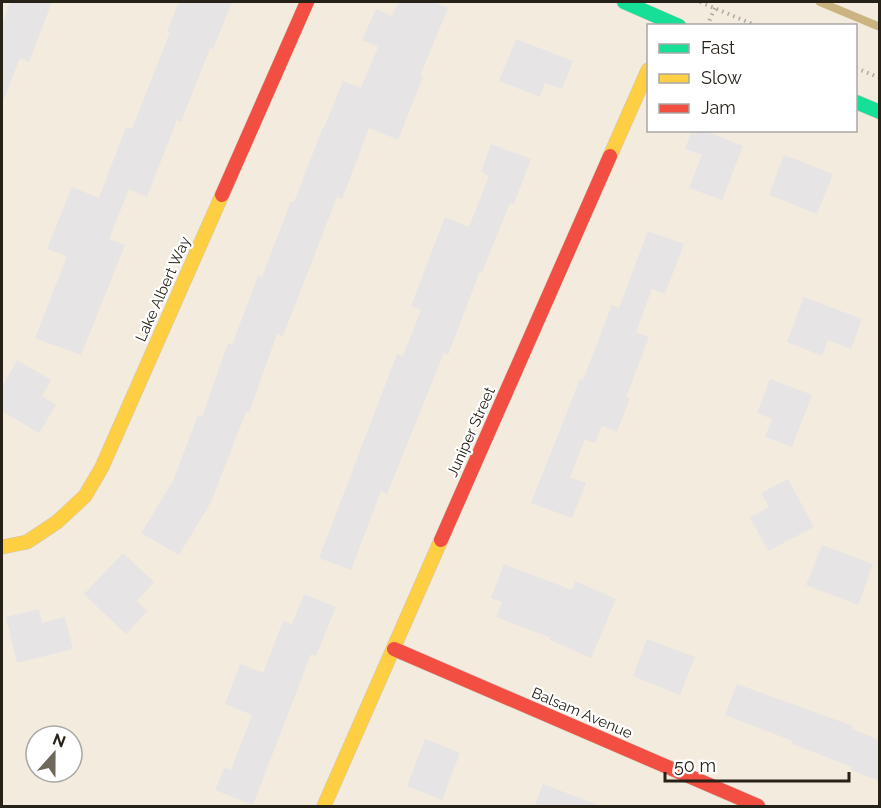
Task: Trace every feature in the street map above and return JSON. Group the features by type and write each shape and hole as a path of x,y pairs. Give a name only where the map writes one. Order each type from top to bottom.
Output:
{"street":[{"name":"Lake Albert Way","path":"2,547 27,542 57,522 85,496 102,467 308,2"},
{"path":"624,2 674,24"},
{"name":"Juniper Street","path":"324,807 647,72"},
{"path":"857,103 879,112"},
{"name":"Balsam Avenue","path":"394,649 758,807"}],"path":[{"path":"700,2 752,24"},
{"path":"708,24 715,8"},
{"path":"857,69 879,78"}],"building":[{"path":"10,2 52,2 29,62 20,58 2,101 2,25"},
{"path":"179,2 232,2 213,49 210,48 181,122 177,120 147,197 129,189 109,239 125,245 81,355 35,338 67,256 47,249 72,187 99,198 126,127 132,129 170,32 167,31"},
{"path":"398,2 434,2 448,8 420,76 423,77 398,140 369,128 342,199 337,197 283,336 277,334 249,413 246,412 211,502 179,555 141,533 173,481 198,415 202,417 228,343 232,345 258,276 262,277 291,201 294,202 343,81 361,88 378,47 362,40 376,9 392,16"},
{"path":"516,39 573,61 562,89 545,83 540,97 499,81"},
{"path":"691,132 708,132 743,146 722,200 689,188 702,155 685,149"},
{"path":"491,144 531,159 514,204 510,203 482,272 480,271 448,355 444,353 387,494 381,491 351,570 319,558 397,354 403,356 421,310 411,306 445,217 469,227 489,176 481,172"},
{"path":"784,155 833,174 817,214 769,195"},
{"path":"648,231 684,244 665,294 652,289 636,332 649,337 626,397 630,398 617,432 602,426 595,443 585,439 570,477 586,483 572,518 531,503 580,379 583,380 612,305 619,308"},
{"path":"804,297 862,319 851,349 828,340 822,356 787,342"},
{"path":"17,360 51,380 42,396 56,405 39,433 2,411 2,387"},
{"path":"770,379 812,395 792,447 765,437 772,419 757,413"},
{"path":"788,479 814,527 768,551 750,517 769,507 761,493"},
{"path":"822,545 873,564 858,605 806,585"},
{"path":"123,553 154,582 137,601 147,611 126,634 84,594"},
{"path":"504,564 572,590 575,581 616,599 591,658 550,640 551,638 496,617 502,602 491,598"},
{"path":"304,594 336,607 316,656 311,654 253,805 215,790 224,768 231,770 252,715 225,704 240,664 263,673 283,621 292,624"},
{"path":"39,609 42,623 65,617 73,649 17,663 6,617"},
{"path":"647,639 695,657 680,695 633,676"},
{"path":"737,684 853,726 852,729 879,740 879,781 851,770 852,767 792,744 793,741 725,715"},
{"path":"425,739 460,753 442,800 407,786"},
{"path":"543,784 598,805 598,807 534,807"}],"waterway":[{"path":"820,2 880,27"}],"traffic: fast":[{"path":"624,2 674,24"},
{"path":"857,102 880,112"}],"traffic: slow":[{"path":"610,156 647,72"},
{"path":"2,547 27,542 57,522 85,496 102,467 222,195"},
{"path":"324,806 441,540"}],"traffic: jam":[{"path":"222,195 307,2"},
{"path":"441,540 610,156"},
{"path":"394,649 758,806"}]}
